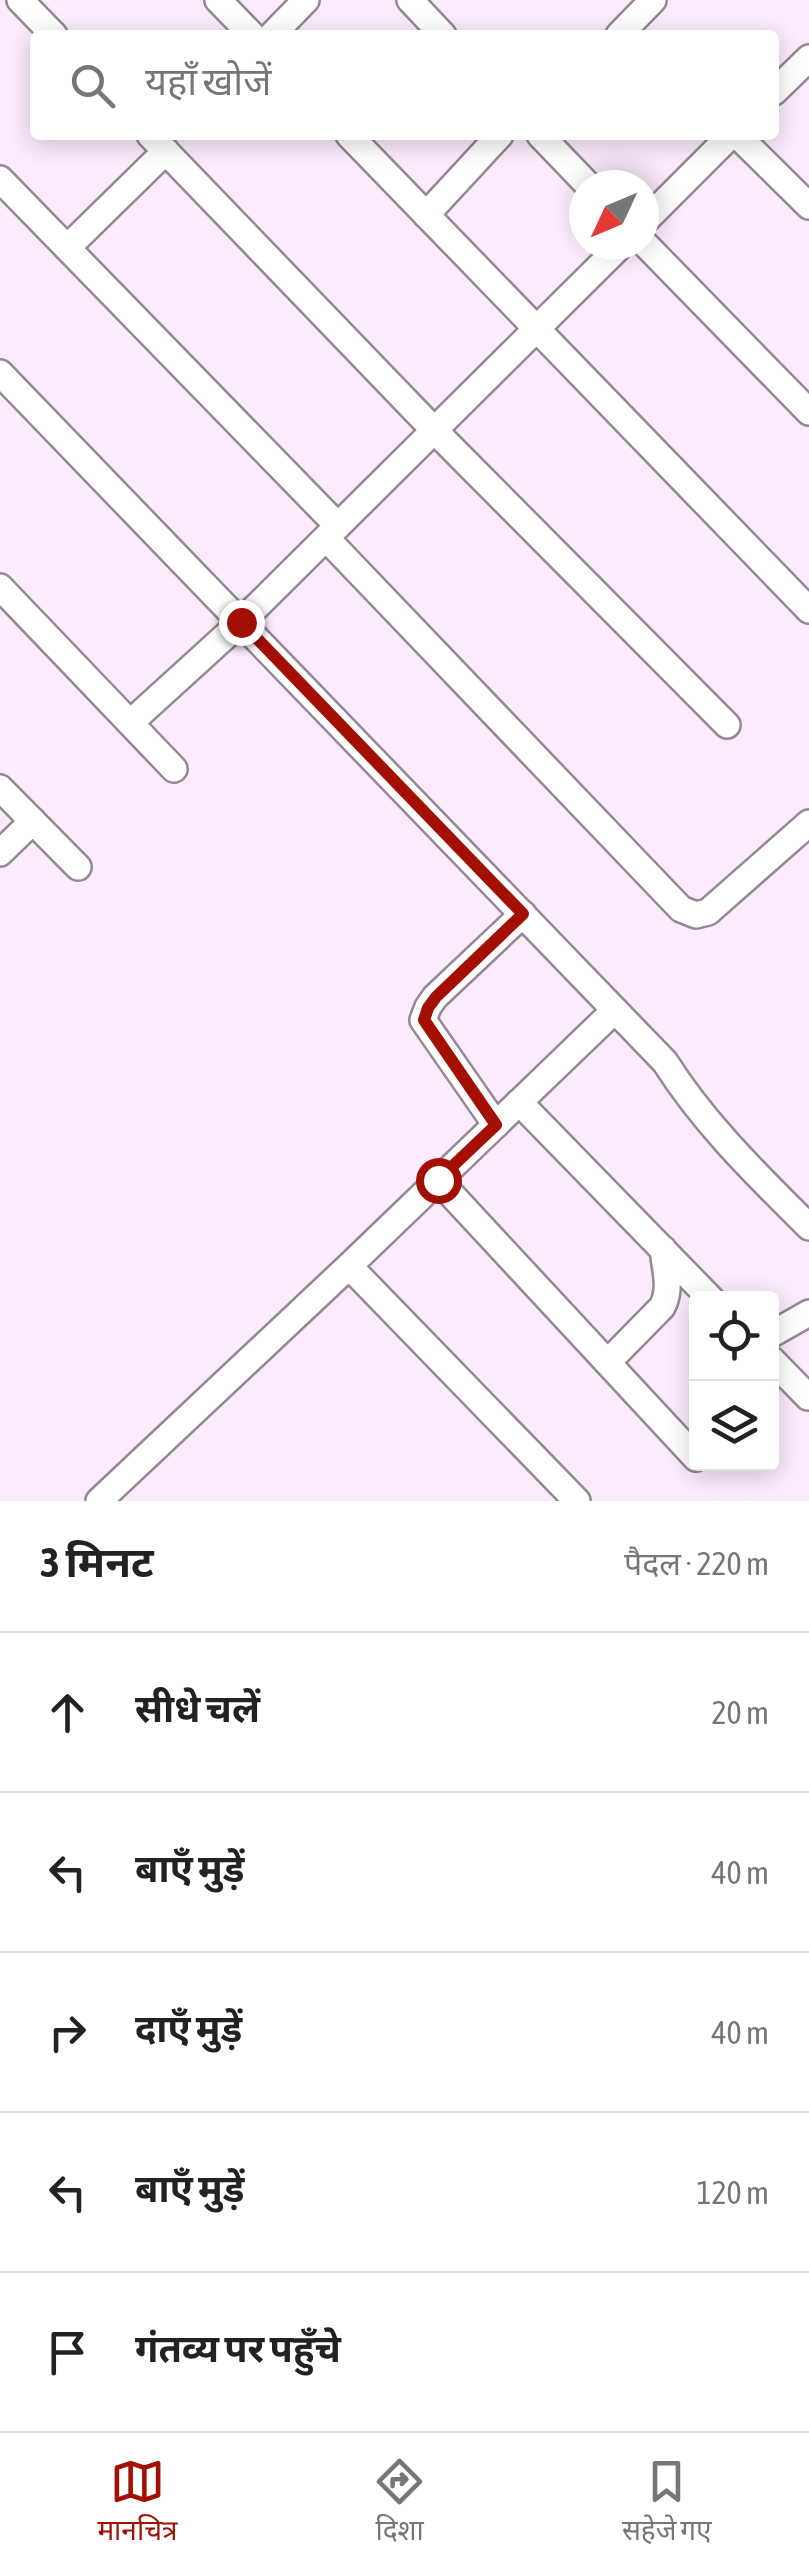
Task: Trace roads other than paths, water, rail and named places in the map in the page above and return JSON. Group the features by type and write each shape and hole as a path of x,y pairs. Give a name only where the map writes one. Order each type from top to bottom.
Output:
{"street":[{"path":"20,0 49,30"},
{"path":"218,0 247,30"},
{"path":"277,30 306,0"},
{"path":"624,30 653,0"},
{"path":"423,4 441,30"},
{"path":"779,87 809,58"},
{"path":"354,140 809,610"},
{"path":"426,215 495,140"},
{"path":"545,140 574,170"},
{"path":"659,208 729,140"},
{"path":"739,140 809,206"},
{"path":"67,248 158,143 434,430 727,725"},
{"path":"0,179 682,910 696,915 708,912 806,831"},
{"path":"659,258 809,412"},
{"path":"130,723 241,622 605,260"},
{"path":"0,373 665,1062 688,1099 722,1139 809,1228"},
{"path":"0,587 174,769"},
{"path":"0,788 78,867"},
{"path":"0,853 33,822"},
{"path":"496,1125 424,1020 436,997 523,914"},
{"path":"99,1501 615,1010"},
{"path":"519,1102 704,1291"},
{"path":"438,1180 689,1449"},
{"path":"608,1362 667,1298 663,1249"},
{"path":"350,1266 577,1501"},
{"path":"779,1330 809,1313"},
{"path":"779,1367 808,1397"}]}
